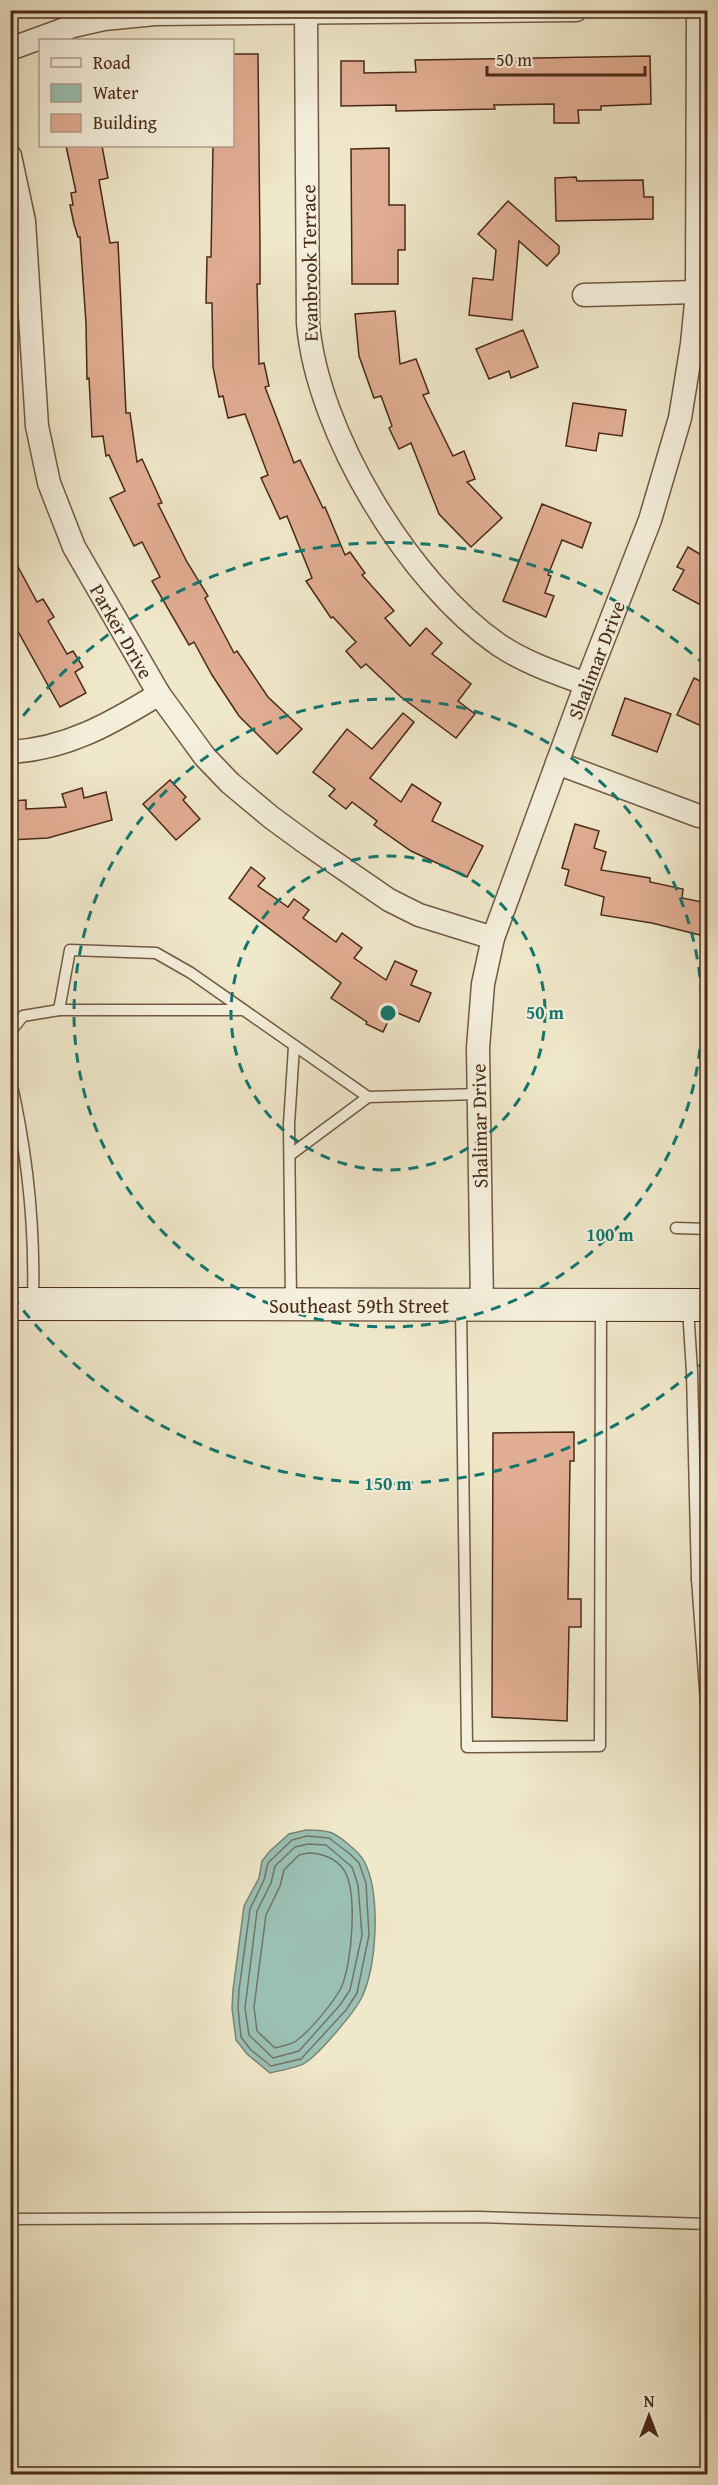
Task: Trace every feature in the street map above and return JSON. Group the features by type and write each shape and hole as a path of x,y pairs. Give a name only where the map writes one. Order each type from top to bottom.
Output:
{"main road":[{"name":"Southeast 59th Street","path":"22,1304 697,1305"}],"street":[{"path":"10,49 73,26 104,19 155,14 576,10"},
{"name":"Shalimar Drive","path":"472,1305 479,1094 479,1014 487,960 586,684 650,520 669,457 686,382 697,292 698,10"},
{"name":"Evanbrook Terrace","path":"306,13 308,314 310,347 322,396 361,478 390,527 418,566 446,599 499,645 541,668 586,684"},
{"name":"Parker Drive","path":"10,156 24,221 37,426 49,483 74,547 159,694 205,757 230,783 272,818 389,900 419,915 493,938"},
{"path":"584,295 697,292"},
{"path":"10,752 52,747 81,737 109,725 159,694"},
{"path":"557,763 699,816"}],"lane":[{"path":"58,1010 70,950 156,952 191,973 368,1097"},
{"path":"10,1032 23,1016 58,1010 244,1010"},
{"path":"291,1304 290,1155 294,1047"},
{"path":"10,1077 22,1130 34,1266 22,1304"},
{"path":"290,1155 368,1097 479,1094"},
{"path":"676,1228 708,1229"},
{"path":"472,1305 460,1361 467,1747 600,1746 601,1305"},
{"path":"697,1305 692,1372 708,1729"},
{"path":"10,2219 478,2217 708,2224"}],"water":[{"path":"306,1830 333,1833 358,1853 364,1861 373,1891 374,1948 362,1997 328,2042 302,2064 270,2073 247,2054 236,2040 232,2008 233,1990 244,1906 259,1878 262,1861 270,1851 289,1834"}],"building":[{"path":"234,54 258,54 260,284 257,284 259,364 264,363 269,386 265,387 294,463 300,460 323,508 325,507 345,555 350,552 365,573 362,575 394,611 385,618 410,646 426,628 442,643 432,654 471,684 458,701 475,714 456,738 401,697 366,664 361,668 346,651 356,642 333,617 331,618 306,581 312,578 287,516 280,519 261,478 268,475 245,414 228,418 223,396 219,397 213,367 212,303 206,303 207,257 211,257 213,147 234,147"},
{"path":"650,56 651,104 601,106 601,110 578,110 579,123 554,123 554,104 494,105 495,109 396,111 396,105 341,106 341,61 364,61 364,73 416,72 415,60"},
{"path":"66,147 102,147 108,178 99,180 110,243 118,242 126,413 130,413 137,462 142,459 162,503 158,504 187,562 208,596 205,598 234,653 237,651 268,697 302,729 277,754 239,716 194,642 189,645 152,581 160,577 142,542 134,546 110,498 125,491 109,455 106,456 103,436 92,437 80,237 78,237 70,205 73,205 71,193 76,192"},
{"path":"389,148 389,205 405,205 405,250 398,250 398,284 352,284 351,149"},
{"path":"576,177 577,181 643,180 644,197 653,197 653,219 556,221 555,178"},
{"path":"508,201 559,246 559,253 547,266 519,241 512,320 469,315 473,278 493,280 496,250 478,234"},
{"path":"395,311 400,364 416,359 429,393 423,395 453,456 464,451 475,479 467,482 502,518 471,547 439,514 411,443 399,449 389,428 392,426 381,396 374,398 359,356 355,314"},
{"path":"523,330 538,367 511,378 509,371 489,379 476,349"},
{"path":"573,403 626,410 622,436 599,433 596,451 566,446"},
{"path":"542,504 591,523 582,548 562,540 548,575 551,576 545,593 554,596 546,617 503,601"},
{"path":"688,547 708,559 708,609 673,590 684,570 677,567"},
{"path":"10,552 37,602 43,599 54,617 48,621 67,654 73,651 83,667 75,672 86,693 60,707 10,617"},
{"path":"694,678 708,685 708,729 677,715"},
{"path":"625,698 671,714 657,752 612,735"},
{"path":"403,713 414,722 370,778 401,802 412,784 441,803 432,821 483,846 467,877 411,851 374,825 377,821 352,802 346,809 329,796 335,789 313,772 347,729 372,749"},
{"path":"170,780 186,797 183,800 200,819 176,840 143,804"},
{"path":"82,788 84,798 106,792 112,820 48,838 10,840 10,801 26,800 26,809 66,807 62,794"},
{"path":"575,824 599,831 594,848 606,852 601,870 650,878 650,882 683,889 682,898 707,903 700,935 652,923 601,915 604,897 565,885 569,870 562,868"},
{"path":"251,867 265,878 258,886 288,907 294,899 309,910 303,918 336,942 342,933 362,948 354,958 386,980 395,961 417,971 411,985 431,993 419,1022 393,1011 383,1032 366,1024 367,1022 331,998 341,983 229,898"},
{"path":"574,1432 574,1461 570,1461 568,1599 581,1599 581,1627 569,1627 567,1721 492,1717 493,1433"}]}
